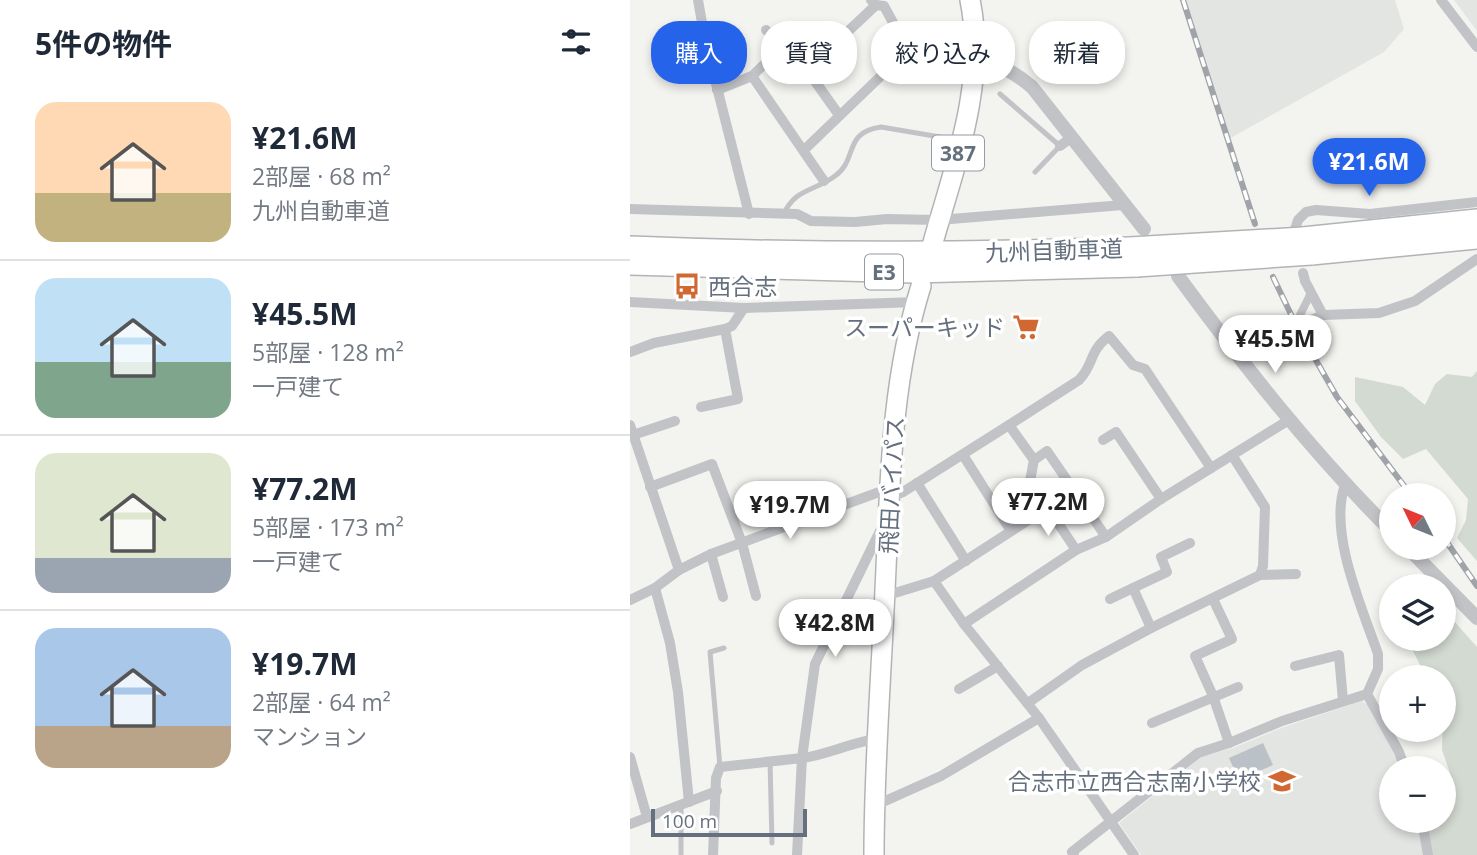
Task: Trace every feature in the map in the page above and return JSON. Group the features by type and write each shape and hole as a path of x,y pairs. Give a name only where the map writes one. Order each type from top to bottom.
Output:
{"highway":[{"name":"387","path":"970,0 974,21"},
{"name":"387","path":"932,246 961,140 971,84"},
{"name":"九州自動車道","path":"1303,248 1477,220"},
{"name":"九州自動車道","path":"630,264 914,272 1477,238"},
{"name":"九州自動車道","path":"630,247 818,253 992,253 1134,257"},
{"name":"飛田バイパス","path":"874,855 877,739 896,403 918,294"}],"street":[{"path":"698,0 749,214"},
{"path":"1441,0 1477,47"},
{"path":"804,150 908,50 884,6 874,3 856,21"},
{"path":"718,90 752,76 761,67"},
{"path":"1015,72 1032,87 1144,229"},
{"path":"752,76 824,181"},
{"path":"817,84 839,115"},
{"path":"1060,146 1072,137"},
{"path":"1321,316 1311,293 1298,220 1306,212 1316,210 1370,214 1477,202"},
{"path":"630,209 667,208 784,214 797,215 811,221 855,222 887,219 939,220 1123,205"},
{"path":"1234,352 1300,320 1321,316 1379,313 1415,301 1477,259"},
{"path":"1178,276 1289,420 1345,485 1379,519"},
{"path":"1300,320 1311,293"},
{"path":"630,302 744,308 918,294"},
{"path":"630,352 653,343 733,326 744,308"},
{"path":"701,407 738,399 725,329"},
{"path":"630,600 711,554 917,483 1079,380 1086,373 1094,350 1109,336 1133,365 1145,369 1211,468"},
{"path":"964,624 1076,550 1106,537 1161,499 1289,420"},
{"path":"675,421 632,430 679,570"},
{"path":"1009,425 1034,460 1030,481 1076,550"},
{"path":"1103,440 1116,432 1161,499"},
{"path":"1034,460 1047,452 1106,537"},
{"path":"963,455 1012,531"},
{"path":"1232,455 1265,507 1263,566 1260,575"},
{"path":"650,487 712,464 742,542 756,596"},
{"path":"917,483 966,561"},
{"path":"1070,854 1198,753 1282,721 1367,694 1378,669 1378,654 1348,564 1342,537 1342,494 1345,485"},
{"path":"885,596 934,581 1047,508"},
{"path":"797,855 802,758 815,664 880,531 888,524"},
{"path":"1110,599 1167,572 1161,557 1190,543"},
{"path":"711,554 723,597"},
{"path":"1420,560 1477,618"},
{"path":"1028,703 1082,666 1151,628 1260,575 1296,574"},
{"path":"934,581 964,624 1039,718 1134,855"},
{"path":"655,587 674,667 685,804"},
{"path":"1133,589 1151,628"},
{"path":"1213,599 1232,639 1195,656 1213,696 1229,743"},
{"path":"1295,666 1339,655 1343,701"},
{"path":"959,689 998,666"},
{"path":"1152,723 1238,687"},
{"path":"1367,694 1400,756"},
{"path":"874,806 941,776 1039,718"},
{"path":"713,855 716,778 720,767 823,755 861,741 877,739"},
{"path":"630,757 648,817"},
{"path":"630,824 717,791"},
{"path":"1424,833 1428,855"}],"lane":[{"path":"1000,94 1060,146 1035,172"},
{"path":"784,214 789,201 836,176 846,161 851,145 870,128 881,127 961,140"},
{"path":"720,767 710,652 724,648"},
{"path":"770,760 772,843"},
{"path":"681,855 685,804"}],"shaded area":[{"path":"1184,0 1395,0 1404,29 1384,52 1227,140"},
{"path":"1454,0 1477,0 1477,31"},
{"path":"1477,371 1477,561 1457,538 1466,520 1468,499 1456,483 1426,449 1403,459 1381,437 1355,401 1355,377 1403,387 1425,405 1435,384 1447,374 1472,377"},
{"path":"1456,623 1477,647 1477,855 1432,855 1427,833 1456,833 1456,756 1444,756 1442,750 1442,742 1456,742 1456,665 1420,665 1413,651 1456,651"},
{"name":"合志市立西合志南小学校","path":"1362,701 1370,706 1379,724 1379,742 1388,742 1395,756 1379,756 1379,833 1421,833 1424,855 1141,855 1119,823 1201,757 1233,748 1284,727"},
{"path":"1263,743 1273,765 1239,780 1229,758"}],"railway":[{"path":"1183,0 1255,224"},
{"path":"1273,277 1298,329 1337,397 1402,483"},
{"path":"1456,555 1477,586"}],"place":[{"name":"西合志","path":"687,286"},
{"name":"スーパーキッド","path":"1026,327"},
{"name":"合志市立西合志南小学校","path":"1282,781"}]}
